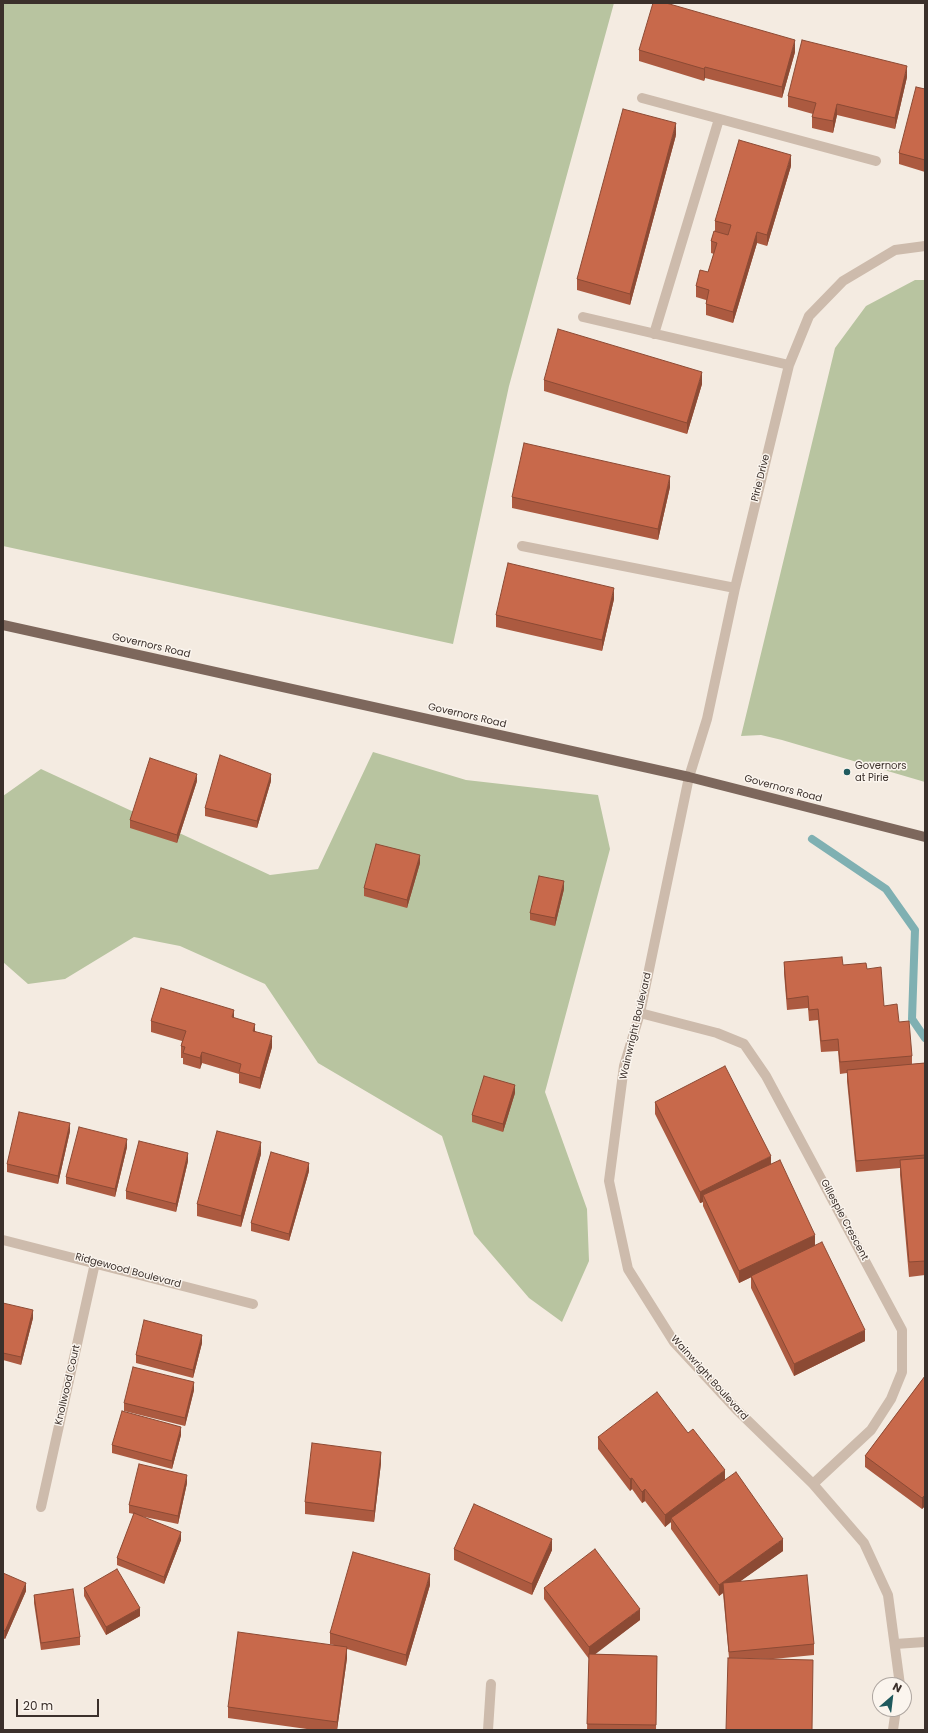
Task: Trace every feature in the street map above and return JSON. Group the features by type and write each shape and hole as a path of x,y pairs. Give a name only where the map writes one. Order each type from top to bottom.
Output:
{"main road":[{"name":"Governors Road","path":"3,625 690,777 925,837"}],"street":[{"path":"642,98 876,161"},
{"path":"654,334 719,119"},
{"name":"Pirie Drive","path":"690,777 706,719 735,588 789,365 809,316 843,281 895,250 925,246"},
{"path":"583,317 789,365"},
{"path":"522,546 735,588"},
{"name":"Wainwright Boulevard","path":"690,777 640,1013 624,1066 609,1181 628,1269 674,1342 738,1412 813,1484 864,1543 888,1595 899,1677"},
{"name":"Gillespie Crescent","path":"640,1013 717,1033 744,1044 766,1076 902,1330 902,1372 891,1399 871,1430 813,1484"},
{"name":"Ridgewood Boulevard","path":"3,1240 253,1304"},
{"name":"Knollwood Court","path":"41,1507 95,1263"},
{"path":"895,1644 925,1642"},
{"path":"488,1730 491,1684"},
{"path":"893,1730 895,1717"}],"green space":[{"path":"3,3 614,3 509,386 453,644 3,546"},
{"path":"915,280 925,280 925,782 782,740 761,735 741,736 835,348 866,306"},
{"path":"373,752 466,780 598,795 610,849 545,1092 587,1209 589,1261 562,1322 529,1298 474,1234 442,1136 318,1063 265,984 180,946 134,937 65,979 28,984 3,962 3,796 41,769 270,875 318,869"}],"building":[{"path":"653,3 666,3 795,40 782,87 705,67 704,69 639,50"},
{"path":"802,40 907,66 895,118 837,104 833,121 812,117 816,103 788,96"},
{"path":"916,87 925,89 925,160 899,153"},
{"path":"623,109 676,123 630,294 577,279"},
{"path":"739,140 791,155 767,235 757,232 733,312 706,304 709,290 696,286 700,270 708,272 717,243 711,241 714,231 728,235 731,225 715,221"},
{"path":"558,329 702,372 687,423 544,380"},
{"path":"524,443 670,476 658,529 512,497"},
{"path":"508,563 614,588 602,640 496,615"},
{"path":"220,755 271,774 257,821 205,808"},
{"path":"150,758 197,774 177,835 130,820"},
{"path":"376,844 420,855 407,900 364,888"},
{"path":"539,876 564,881 555,918 530,913"},
{"path":"842,957 843,965 866,963 867,969 881,967 884,1006 897,1004 899,1022 909,1021 912,1056 840,1062 838,1039 821,1041 818,1009 809,1010 808,996 787,999 784,962"},
{"path":"161,988 234,1010 232,1017 255,1024 253,1031 272,1036 260,1078 239,1072 241,1064 202,1052 200,1058 183,1053 185,1047 181,1046 186,1031 151,1021"},
{"path":"925,1063 925,1155 856,1161 847,1070"},
{"path":"725,1066 771,1156 700,1192 655,1102"},
{"path":"484,1076 515,1085 503,1124 472,1115"},
{"path":"19,1112 70,1123 58,1176 7,1164"},
{"path":"79,1127 127,1139 115,1189 66,1177"},
{"path":"217,1131 261,1142 241,1216 197,1204"},
{"path":"139,1141 188,1153 176,1204 126,1191"},
{"path":"271,1152 309,1163 289,1234 251,1223"},
{"path":"925,1158 925,1261 909,1262 900,1160"},
{"path":"780,1160 815,1235 739,1271 703,1195"},
{"path":"822,1242 865,1330 794,1364 751,1276"},
{"path":"3,1303 33,1310 21,1357 3,1353"},
{"path":"144,1320 202,1335 193,1370 136,1355"},
{"path":"133,1367 194,1382 185,1418 124,1403"},
{"path":"925,1376 925,1495 922,1498 865,1456"},
{"path":"657,1392 688,1433 693,1429 725,1470 665,1515 645,1489 642,1492 632,1478 630,1479 598,1437"},
{"path":"122,1411 181,1427 172,1461 112,1445"},
{"path":"312,1443 381,1452 374,1511 305,1502"},
{"path":"139,1464 187,1475 178,1516 129,1505"},
{"path":"736,1472 783,1539 719,1585 671,1518"},
{"path":"474,1504 552,1539 532,1584 454,1549"},
{"path":"134,1513 181,1532 164,1577 117,1558"},
{"path":"595,1549 640,1609 589,1647 544,1588"},
{"path":"353,1552 430,1574 406,1655 330,1633"},
{"path":"117,1569 140,1608 106,1627 84,1588"},
{"path":"3,1573 26,1583 5,1631 3,1630"},
{"path":"807,1575 814,1644 729,1652 723,1583"},
{"path":"73,1589 80,1637 41,1643 34,1595"},
{"path":"238,1632 347,1647 337,1722 228,1707"},
{"path":"589,1654 657,1656 656,1725 587,1724"},
{"path":"728,1658 813,1660 812,1730 726,1730"}],"waterway":[{"path":"812,839 886,889 915,930 912,1019 925,1038"}],"place":[{"name":"Governors at Pirie","path":"847,772"}]}
